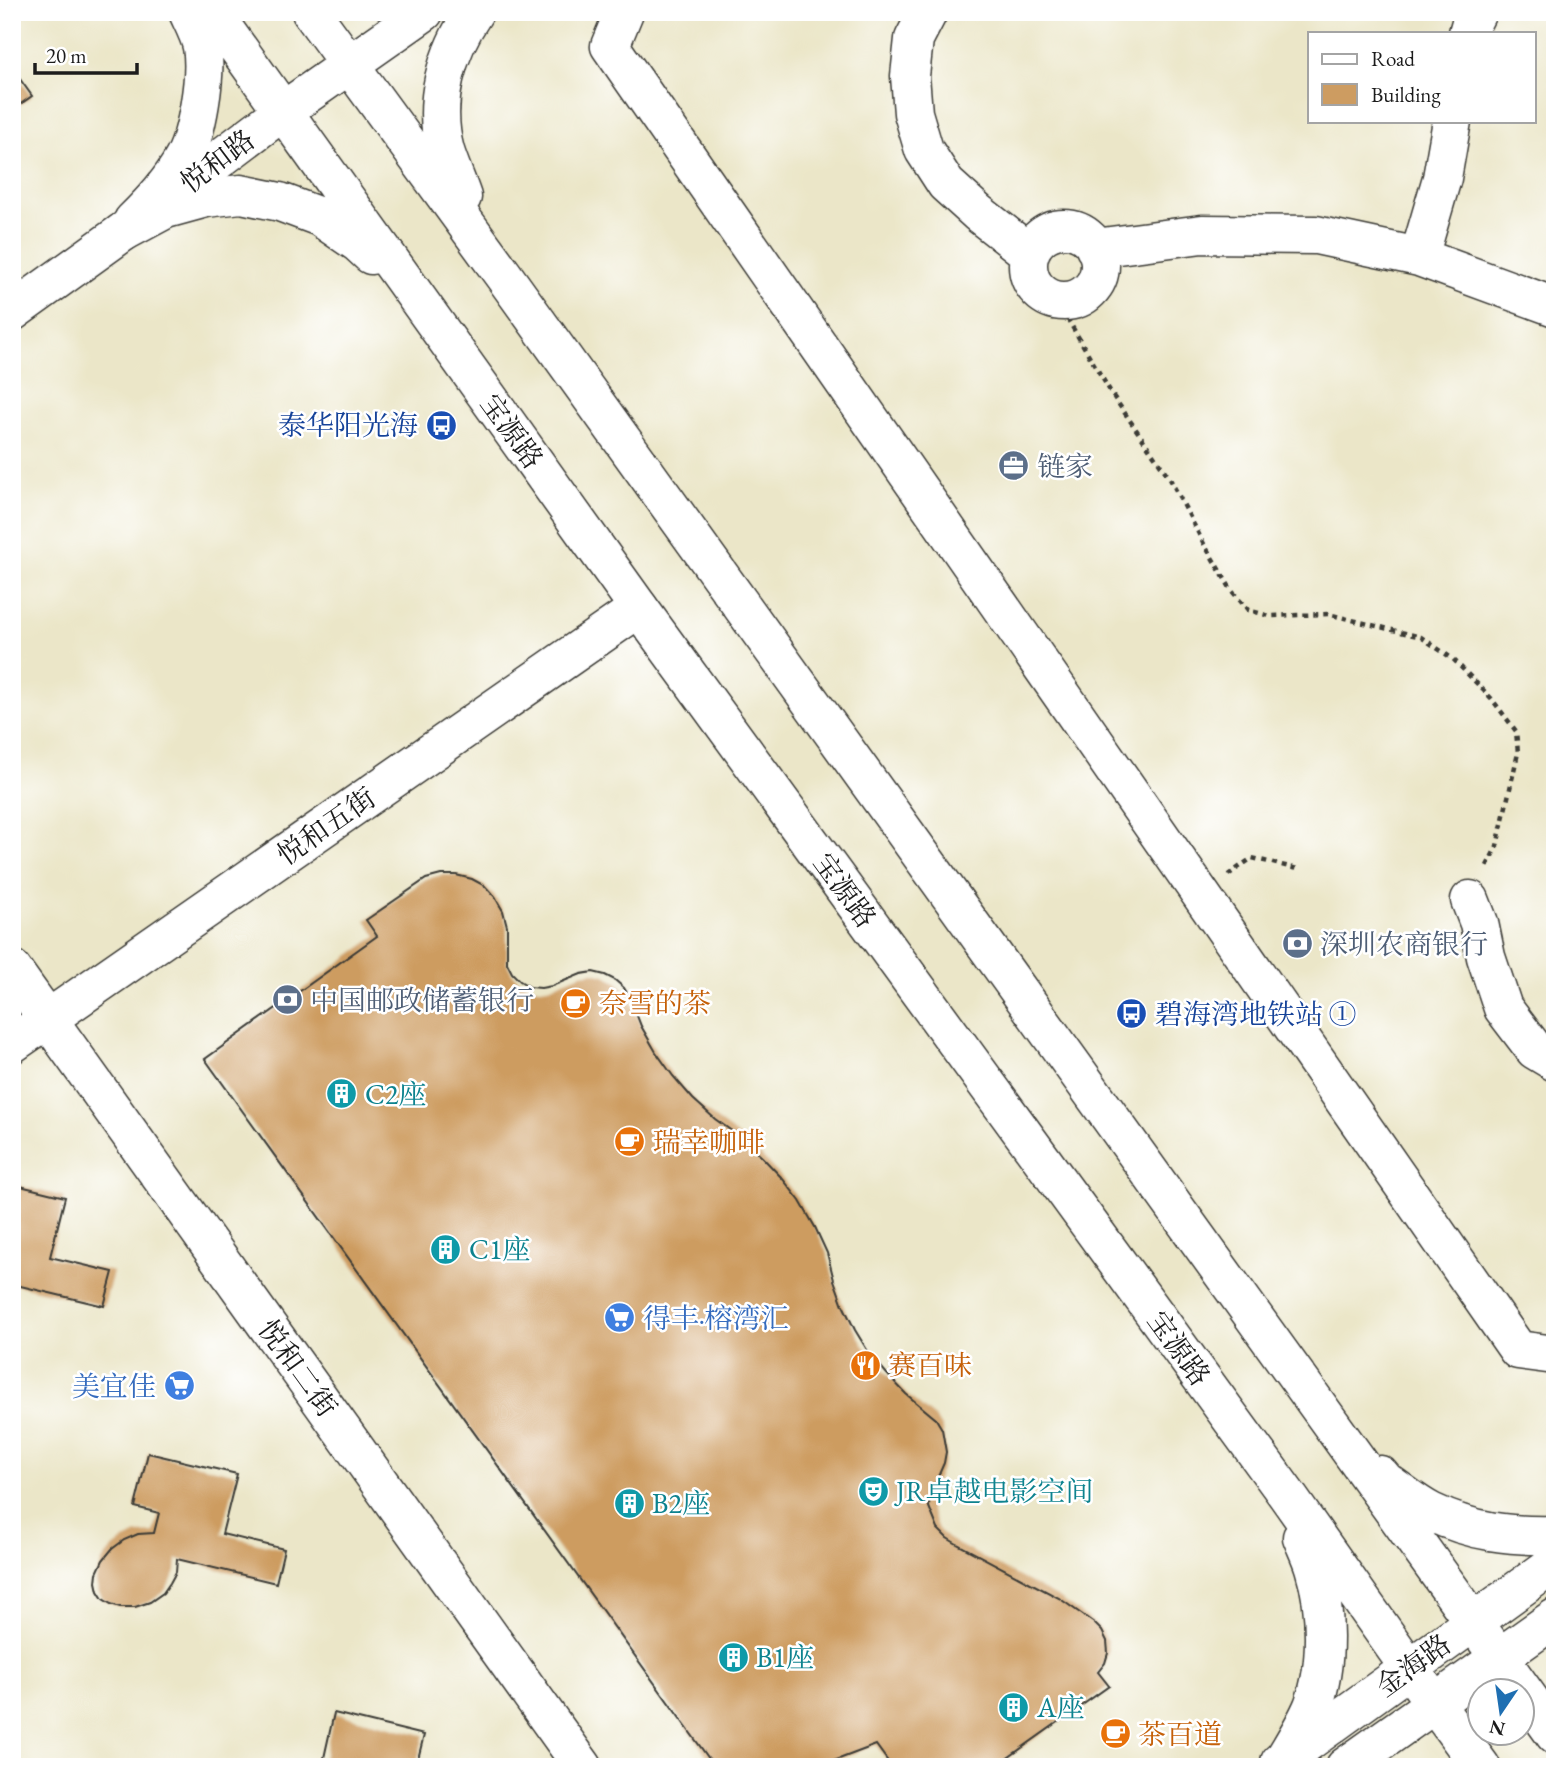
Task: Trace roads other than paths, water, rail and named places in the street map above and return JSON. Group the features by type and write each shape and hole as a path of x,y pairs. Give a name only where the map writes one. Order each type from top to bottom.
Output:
{"main road":[{"path":"123,232 160,193 185,156 194,128 204,82 202,47 188,12"},
{"name":"宝源路","path":"212,12 639,608 1287,1495 1481,1767"},
{"path":"311,12 505,276 1555,1735"},
{"name":"悦和路","path":"12,312 283,111 424,12"},
{"path":"474,12 462,29 444,73 440,114 445,150 462,196 505,276"},
{"path":"624,12 610,46 1518,1350 1555,1355"},
{"path":"928,12 914,38 910,76 913,113 924,150 946,184 1029,253"},
{"path":"1468,32 1477,12"},
{"path":"1419,257 1442,178 1452,122"},
{"path":"123,232 166,209 206,198 241,194 280,201 320,217 358,243 414,295"},
{"path":"1068,229 1077,231 1096,248 1100,272 1094,285 1076,300 1057,302 1047,298 1037,290 1029,277 1029,253 1036,241 1048,232 1068,229"},
{"path":"1096,248 1202,234 1316,235 1419,257 1555,307"},
{"name":"悦和五街","path":"12,1044 639,608"},
{"path":"1470,900 1503,1008 1535,1051 1555,1062"},
{"name":"悦和二街","path":"12,969 583,1767"},
{"path":"1330,1421 1385,1481 1430,1511 1476,1529 1513,1535 1555,1535"},
{"path":"1278,1763 1302,1730 1313,1705 1320,1679 1324,1633 1315,1569 1287,1495"},
{"name":"金海路","path":"1278,1763 1555,1563"},
{"name":"金海路","path":"1345,1767 1555,1618"}],"place":[{"name":"泰华阳光海","path":"441,425"},
{"name":"链家","path":"1014,466"},
{"name":"深圳农商银行","path":"1297,944"},
{"name":"中国邮政储蓄银行","path":"287,1000"},
{"name":"奈雪的茶","path":"576,1003"},
{"name":"碧海湾地铁站 ①","path":"1132,1014"},
{"name":"C2座","path":"342,1094"},
{"name":"瑞幸咖啡","path":"630,1142"},
{"name":"C1座","path":"446,1249"},
{"name":"得丰·榕湾汇","path":"620,1318"},
{"name":"赛百味","path":"865,1365"},
{"name":"美宜佳","path":"179,1386"},
{"name":"JR卓越电影空间","path":"873,1491"},
{"name":"B2座","path":"629,1503"},
{"name":"B1座","path":"733,1657"},
{"name":"A座","path":"1014,1707"},
{"name":"茶百道","path":"1115,1734"}]}
